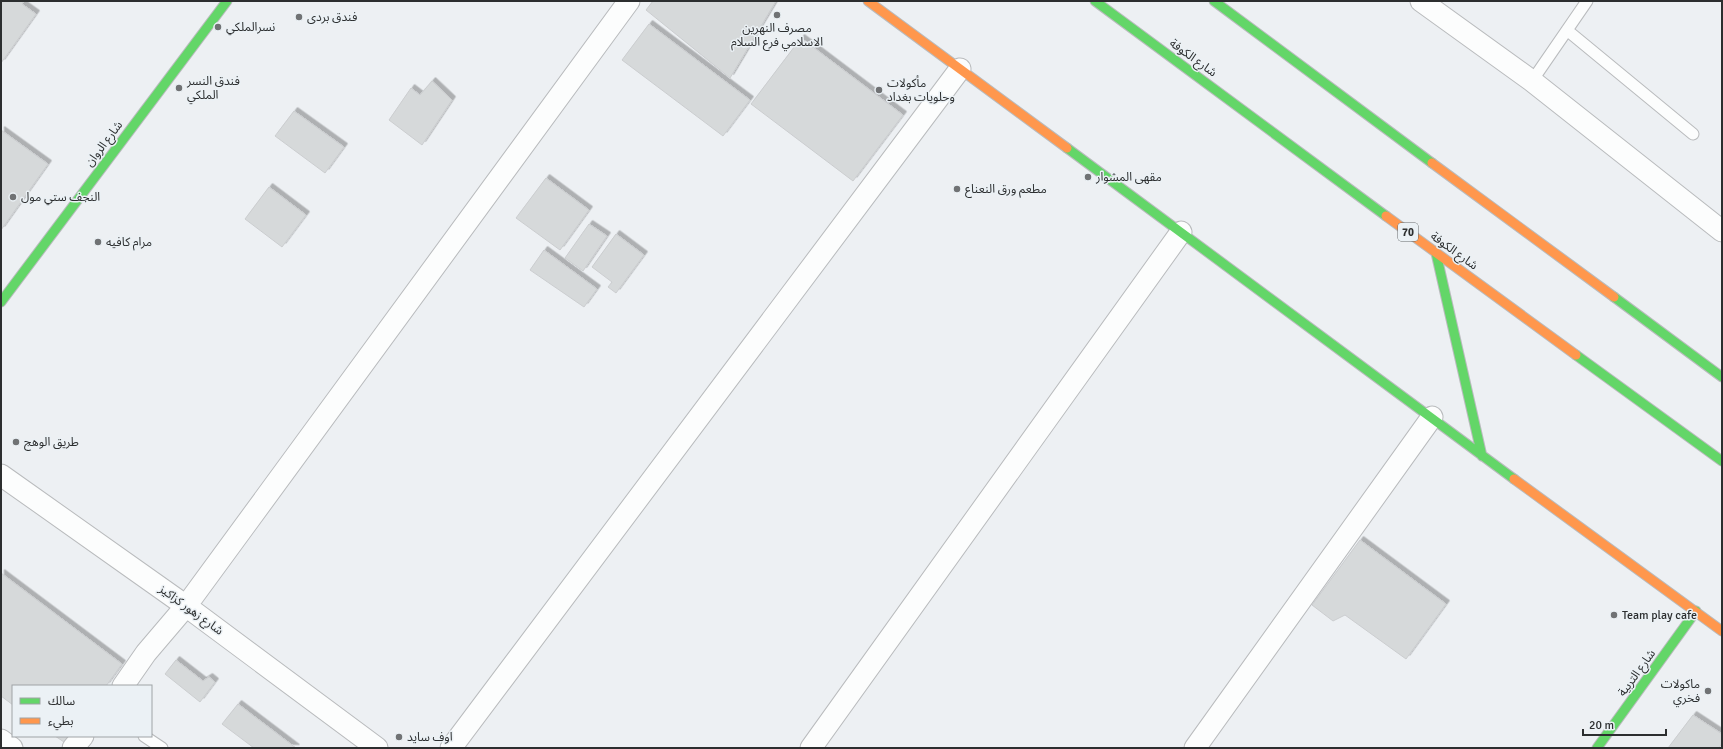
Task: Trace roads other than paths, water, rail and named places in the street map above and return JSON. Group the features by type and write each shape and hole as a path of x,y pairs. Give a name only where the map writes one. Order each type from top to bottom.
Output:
{"main road":[{"name":"شارع الروان","path":"1,302 227,1"},
{"path":"868,1 1432,417 1482,456 1722,630"},
{"name":"شارع الكوفة","path":"1095,1 1436,253 1722,461"},
{"path":"1214,1 1722,377"},
{"path":"1436,253 1482,456"},
{"name":"شارع التربية","path":"1597,748 1696,611"}],"street":[{"path":"123,685 146,654 186,606 629,1"},
{"path":"1421,1 1532,81 1722,231"},
{"path":"451,748 960,69"},
{"path":"811,748 1181,232"},
{"path":"1195,748 1432,417"},
{"name":"شارع زهور كزاكيز","path":"1,476 186,606 377,748"},
{"path":"73,748 82,737"},
{"path":"1,740 12,748"}],"lane":[{"path":"1532,81 1568,31 1587,1"},
{"path":"1568,31 1693,134"},
{"path":"146,737 162,748"}],"place":[{"name":"مصرف النهرين الاسلامي فرع السلام","path":"777,15"},
{"name":"فندق بردى","path":"299,17"},
{"name":"نسرالملكي","path":"218,27"},
{"name":"فندق النسر الملكي","path":"179,88"},
{"name":"مأكولات وحلويات بغداد","path":"879,90"},
{"name":"مقهى المشوار","path":"1088,177"},
{"name":"مطعم ورق النعناع","path":"957,189"},
{"name":"النجف ستي مول","path":"13,197"},
{"name":"مرام كافيه","path":"98,242"},
{"name":"طريق الوهج","path":"16,442"},
{"name":"Team play cafe","path":"1614,615"},
{"name":"ماكولات فخري","path":"1708,691"},
{"name":"اوف سايد","path":"399,737"}]}
